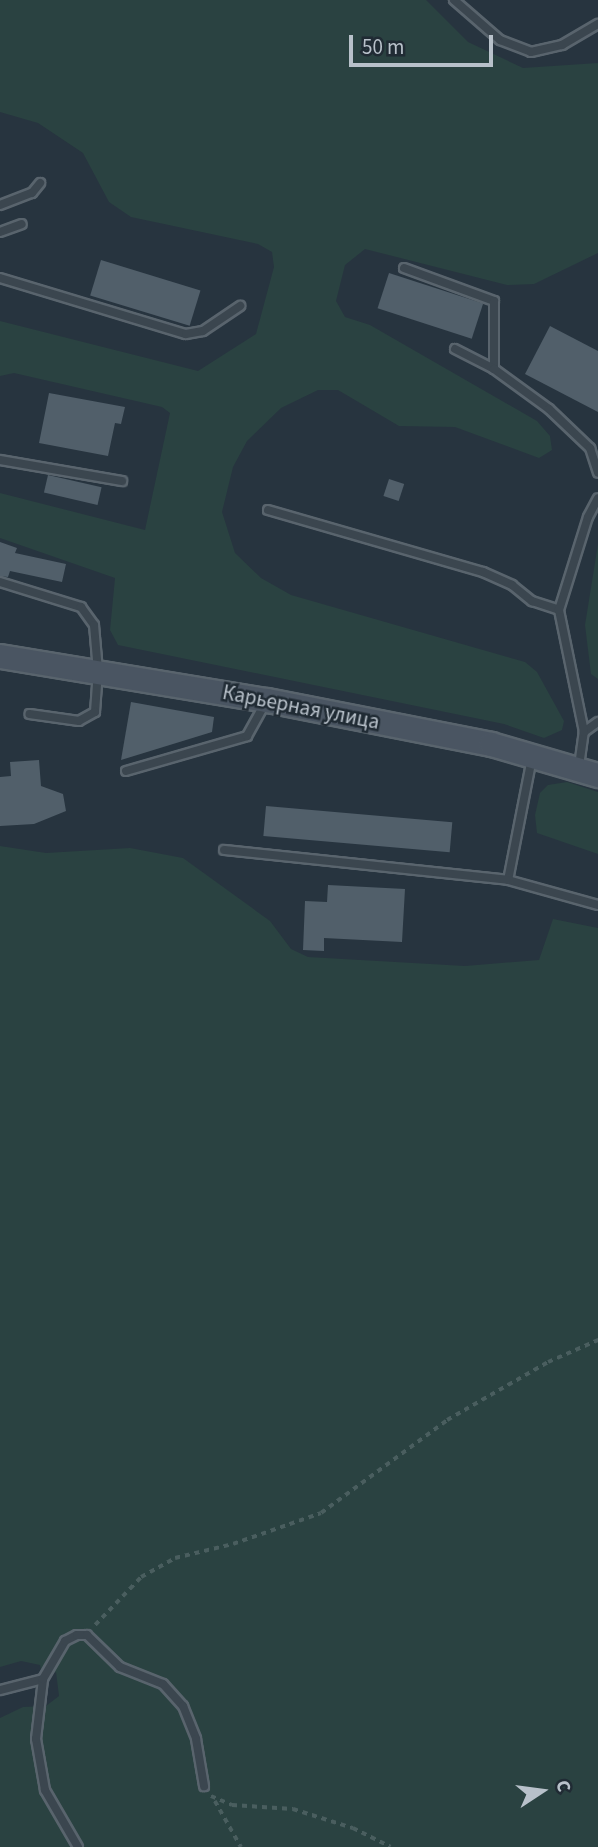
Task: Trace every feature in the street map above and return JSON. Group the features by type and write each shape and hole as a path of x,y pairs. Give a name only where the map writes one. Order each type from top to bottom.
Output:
{"street":[{"name":"Карьерная улица","path":"0,656 267,700 533,755 588,772"}],"lane":[{"path":"454,0 500,40 531,52 562,45 598,24"},
{"path":"0,205 32,193 40,183"},
{"path":"0,232 22,224"},
{"path":"404,268 494,301 494,369"},
{"path":"0,278 186,334 203,331 240,306"},
{"path":"455,349 494,369 549,410 590,448 598,473"},
{"path":"0,460 122,481"},
{"path":"588,772 584,732 559,610 588,517 598,498"},
{"path":"268,510 483,572 512,584 532,601 559,610"},
{"path":"0,582 81,607 94,625 98,671 95,712 79,721 29,714"},
{"path":"126,771 247,736 267,700"},
{"path":"584,732 598,722"},
{"path":"509,880 533,755"},
{"path":"224,850 509,880 598,905"},
{"path":"78,1847 46,1790 36,1739 43,1679 65,1641 87,1635 108,1659 163,1684 183,1706 196,1739 204,1786"},
{"path":"0,1690 43,1679"}],"path":[{"path":"87,1635 115,1601 152,1571 175,1558 233,1544 321,1513 447,1420 548,1362 598,1340"},
{"path":"204,1786 241,1847"},
{"path":"215,1801 293,1809 353,1828 391,1847"}],"green space":[{"path":"0,0 426,0 468,42 523,68 598,63 598,253 534,284 507,285 365,249 345,265 336,301 345,317 370,325 537,421 550,436 552,450 539,458 455,427 399,426 338,390 318,390 281,408 247,441 233,467 222,512 235,553 261,578 291,595 525,662 537,672 564,721 562,730 544,738 504,724 118,645 110,630 115,578 0,538 0,493 145,530 170,413 162,407 14,373 0,376 0,321 198,371 256,334 274,267 272,252 258,244 131,217 109,202 83,153 38,123 0,112"},
{"path":"598,544 598,679 591,674 585,625"},
{"path":"567,782 598,792 598,854 537,833 535,815 540,793 548,785"},
{"path":"0,846 46,853 130,848 183,858 270,921 291,949 308,957 465,966 539,960 553,919 598,928 598,1847 0,1847 0,1718 23,1707 46,1706 59,1696 56,1672 43,1679 40,1665 21,1661 0,1667"}],"building":[{"path":"101,260 200,290 190,326 90,295"},
{"path":"389,273 483,304 472,339 378,308"},
{"path":"550,326 598,351 598,412 525,374"},
{"path":"49,393 125,407 121,424 115,423 108,456 39,443"},
{"path":"48,475 102,487 98,505 44,493"},
{"path":"389,479 404,484 399,501 383,496"},
{"path":"0,542 17,548 15,553 66,564 62,582 10,571 8,577 0,576"},
{"path":"131,702 214,717 212,732 121,760"},
{"path":"39,760 41,786 63,794 66,811 34,824 0,826 0,777 11,776 10,762"},
{"path":"266,806 452,822 450,852 263,836"},
{"path":"328,885 405,889 402,942 324,938 324,951 303,950 305,901 327,902"}]}
